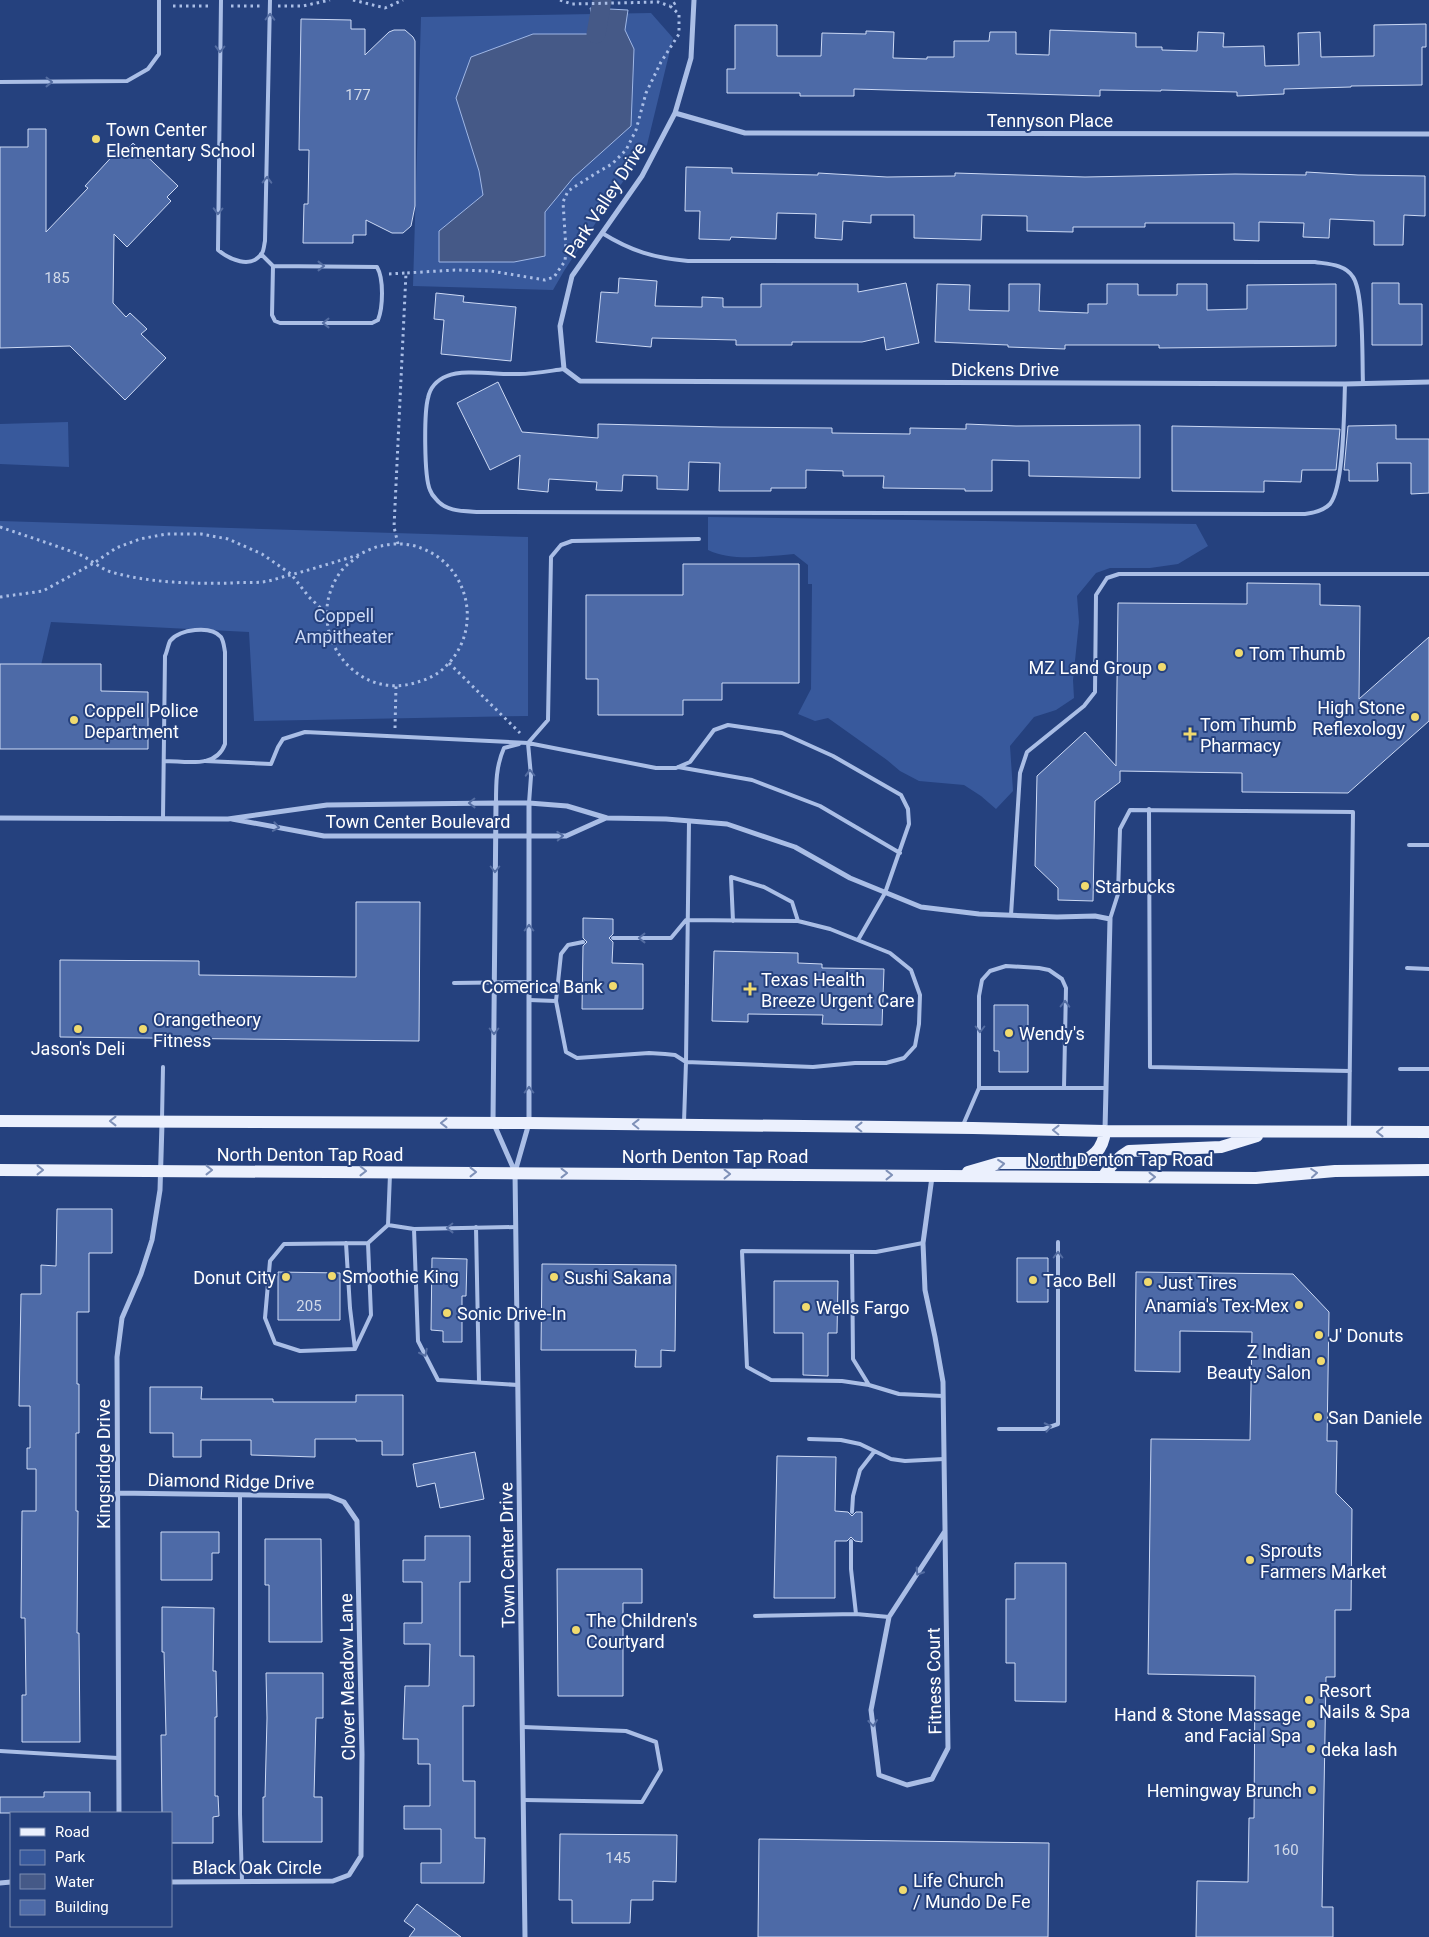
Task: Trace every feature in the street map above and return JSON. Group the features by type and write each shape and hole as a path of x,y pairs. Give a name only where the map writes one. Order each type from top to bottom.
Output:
{"main road":[{"name":"North Denton Tap Road","path":"0,1120 493,1122 1105,1131 1429,1132"},
{"path":"954,1176 998,1163 1074,1163 1084,1161 1094,1156 1101,1148 1105,1131"},
{"path":"1103,1177 1118,1157 1129,1151 1221,1147 1271,1132"},
{"name":"North Denton Tap Road","path":"0,1170 1256,1178 1335,1171 1429,1170"}],"street":[{"name":"Park Valley Drive","path":"564,369 560,326 572,276 642,176 674,113 691,58 694,0"},
{"name":"Tennyson Place","path":"674,113 744,133 1429,134"},
{"name":"Dickens Drive","path":"564,369 580,381 1345,384 1429,382"},
{"name":"Town Center Drive","path":"496,803 493,1122 515,1172"},
{"name":"Town Center Boulevard","path":"0,818 228,819 327,805 529,803 566,806 607,818 727,824 794,847 850,878 921,907 978,914 1057,918 1095,916 1110,919"},
{"name":"Town Center Drive","path":"526,1937 515,1172 529,1123 529,803"},
{"name":"Town Center Boulevard","path":"228,819 324,836 566,836 607,818"},
{"path":"1105,1131 1110,919"},
{"name":"Kingsridge Drive","path":"119,1812 116,1493 117,1357 122,1318 141,1274 152,1240 160,1190 162,1121"},
{"name":"Fitness Court","path":"932,1175 923,1242 925,1290 943,1382 948,1748 932,1779 907,1785 880,1775 871,1710 889,1617 945,1531"},
{"name":"Diamond Ridge Drive","path":"116,1493 329,1496 344,1502"},
{"name":"Clover Meadow Lane","path":"344,1502 357,1521 362,1754 361,1856"},
{"name":"Black Oak Circle","path":"172,1882 332,1881 349,1874 361,1856"}],"lane":[{"path":"0,82 127,81 148,68 159,54 159,0"},
{"path":"221,0 218,250 239,262 252,260 261,254 265,241 270,0"},
{"path":"602,233 622,245 643,254 662,259 688,262 1314,262 1336,265 1353,276 1360,300 1363,384"},
{"path":"261,254 273,266 376,267 381,275 380,313 378,320 372,323 275,321 272,315 273,266"},
{"path":"564,369 518,374 459,373 446,376 433,385 428,398 426,416 427,474 429,489 437,501 448,508 478,512 1305,514 1319,512 1330,504 1336,489 1340,470 1345,384"},
{"path":"496,803 496,777 499,760 504,748 528,743 548,720 549,578 551,556 560,545 572,541 699,539"},
{"path":"1011,915 1020,774 1027,752 1084,706 1095,692 1096,595 1107,578 1119,574 1429,574"},
{"path":"163,818 165,656 171,640 184,632 197,630 212,632 220,636 224,642 225,652 224,744 221,753 214,759 205,761"},
{"path":"678,767 690,762 714,730 728,725 782,733 832,756 901,795 908,809 909,824 885,893 858,940"},
{"path":"164,761 271,764 283,739 305,732 528,743 656,768 678,767 752,780 820,806 900,853"},
{"path":"528,743 531,776 529,803"},
{"path":"1149,809 1150,1067 1350,1071"},
{"path":"1110,919 1118,894 1120,829 1130,810 1353,812 1349,1133"},
{"path":"684,1125 689,821"},
{"path":"1409,845 1429,845"},
{"path":"734,921 731,877 764,887 792,902 798,921"},
{"path":"583,942 568,945 561,954 556,1001 566,1052 577,1058 649,1053 675,1055 686,1062 813,1067 855,1063 886,1063 904,1058 915,1046 919,1024 920,995 911,970 890,953 830,928 798,921 686,920"},
{"path":"613,938 671,938 686,920"},
{"path":"962,1128 979,1088 979,996 982,980 990,971 1006,966 1049,970 1062,980 1066,988 1064,1088"},
{"path":"1407,968 1429,969"},
{"path":"454,983 529,982"},
{"path":"529,1000 556,1001"},
{"path":"162,1121 163,1068"},
{"path":"1400,1069 1429,1068"},
{"path":"979,1088 1106,1088"},
{"path":"355,1349 300,1352 274,1343 265,1318 270,1261 284,1244 368,1243 388,1225 390,1172"},
{"path":"388,1225 414,1229 516,1227"},
{"path":"476,1227 479,1382"},
{"path":"414,1229 418,1341 438,1380 518,1384"},
{"path":"923,1242 876,1252 742,1251 747,1367 772,1380 842,1381 869,1384 899,1394 943,1396"},
{"path":"999,1429 1044,1429 1058,1424 1058,1242"},
{"path":"346,1243 350,1308 355,1349"},
{"path":"355,1349 371,1315 368,1243"},
{"path":"852,1252 853,1359 869,1384"},
{"path":"810,1440 841,1440 860,1444 892,1459 905,1461 944,1459"},
{"path":"852,1512 860,1470 874,1452"},
{"path":"240,1495 240,1814 242,1881"},
{"path":"851,1541 851,1569 856,1614"},
{"path":"755,1616 856,1614 889,1617"},
{"path":"523,1727 626,1731 656,1742 661,1770 642,1802 524,1800"},
{"path":"0,1751 118,1758"}],"path":[{"path":"173,6 303,6 330,0"},
{"path":"353,0 385,8 403,0"},
{"path":"381,275 473,270 500,272 545,280 554,277 565,261 563,202 568,191 612,164 626,150 636,130 646,93 661,62 679,34 679,14 670,6 658,2 572,4 560,0"},
{"path":"670,6 677,2 677,0"},
{"path":"398,544 394,527 406,273"},
{"path":"0,527 81,555 108,571 146,580 209,584 263,582 305,572 380,546 398,544 421,548 439,557 454,572 464,590 468,611 467,632 459,651 449,663 429,679 409,685 388,686 368,680 350,669 337,653 329,634 326,613 331,590 343,569 361,554"},
{"path":"0,597 43,591 94,563 116,548 140,539 166,534 201,534 228,539 262,554 291,574 309,597 326,613"},
{"path":"449,663 512,723 528,743"},
{"path":"395,737 396,686"}],"green space":[{"path":"651,13 673,38 647,145 553,290 413,286 421,17"},
{"path":"68,422 69,467 0,464 0,424"},
{"path":"708,517 1196,524 1208,546 1178,564 1150,568 1110,568 1096,573 1077,596 1079,622 1073,680 1074,698 1056,710 1034,717 1010,746 1013,791 996,809 964,785 919,781 900,771 828,718 815,721 798,714 811,689 812,584 808,584 808,565 794,554 739,557 718,554 708,550"},
{"name":"Coppell Ampitheater","path":"0,521 528,537 528,716 254,721 249,632 51,622 39,674 0,675"}],"water":[{"path":"590,8 628,10 625,30 634,49 631,126 573,178 545,212 545,256 514,262 439,262 439,231 483,195 479,171 456,98 471,57 533,34 596,34"}],"building":[{"path":"301,19 351,20 351,29 365,29 365,55 389,32 394,30 405,30 415,41 415,206 411,226 403,233 392,233 366,220 366,235 353,235 353,243 303,243 304,204 308,204 309,150 299,150"},
{"path":"1426,24 1426,47 1422,47 1422,85 1284,89 1284,94 1237,96 1237,92 1161,90 1100,90 1100,96 854,89 854,96 800,96 800,93 727,93 727,69 735,69 735,25 777,25 777,56 821,56 822,33 866,34 866,31 894,32 893,58 927,59 927,57 954,57 954,41 989,41 990,32 1016,32 1016,54 1049,55 1050,30 1136,33 1136,47 1162,47 1162,50 1197,51 1198,32 1224,33 1223,47 1264,46 1265,66 1299,65 1298,33 1320,32 1321,57 1374,56 1374,25"},
{"name":"Town Center Elementary School","path":"28,129 46,129 46,232 88,188 85,186 118,150 123,154 133,143 178,186 167,197 171,201 127,247 114,234 113,303 126,317 130,313 147,329 141,334 166,358 125,400 70,346 0,348 0,147 28,147"},
{"path":"686,167 732,168 732,173 818,175 818,173 887,177 955,176 955,173 1085,177 1235,174 1306,175 1306,172 1425,176 1425,216 1404,215 1403,245 1374,245 1374,221 1330,219 1329,238 1303,237 1304,223 1259,222 1259,241 1234,240 1234,223 1145,223 1145,227 1073,227 1073,232 1027,231 1027,216 982,215 981,240 914,238 914,215 871,215 871,223 843,221 842,240 815,238 816,214 777,213 776,239 731,237 730,240 699,239 700,211 685,211"},
{"path":"619,278 657,281 655,306 702,307 702,297 723,298 723,307 761,307 761,284 858,284 858,292 906,283 919,343 886,350 884,337 862,342 792,342 792,345 736,345 736,340 652,338 651,347 596,342 601,292 618,293"},
{"path":"1372,283 1399,283 1399,304 1422,304 1422,345 1372,345"},
{"path":"937,284 970,285 969,310 1009,311 1009,284 1040,284 1039,311 1088,313 1088,304 1107,304 1107,284 1138,284 1138,295 1177,295 1177,284 1207,284 1207,310 1247,309 1247,285 1336,284 1336,346 1159,348 1159,345 1065,345 1065,349 935,342"},
{"path":"436,293 464,296 463,302 516,307 511,361 441,354 444,320 434,319"},
{"path":"498,382 522,432 598,438 598,424 832,428 832,433 910,434 910,428 966,429 966,424 1016,426 1140,425 1140,478 1029,476 1029,461 992,460 992,491 883,488 884,476 843,476 843,471 806,470 806,488 771,488 771,491 719,491 720,463 689,462 688,490 657,489 657,476 623,475 622,491 596,490 597,482 549,479 548,492 518,489 520,455 490,470 457,403"},
{"path":"1396,425 1396,439 1429,439 1429,493 1411,494 1411,463 1377,463 1378,481 1349,481 1349,470 1344,470 1348,426"},
{"path":"1172,426 1340,429 1336,470 1302,470 1301,482 1264,481 1264,492 1172,491"},
{"path":"683,564 799,564 799,683 722,683 722,700 683,700 683,715 598,715 598,679 586,679 586,595 683,595"},
{"name":"Tom Thumb","path":"1247,583 1320,584 1320,605 1360,606 1359,699 1429,637 1429,721 1348,793 1242,792 1242,773 1120,771 1120,782 1095,801 1093,901 1058,900 1058,888 1035,866 1037,776 1085,732 1116,766 1118,603 1247,604"},
{"name":"Coppell Police Department","path":"0,664 101,664 101,691 148,692 148,749 0,749"},
{"path":"356,902 420,902 419,1041 60,1037 60,960 199,961 199,975 356,977"},
{"name":"Comerica Bank","path":"583,918 613,919 613,934 609,938 613,942 612,963 643,964 643,1009 582,1009 583,946 587,942 583,938"},
{"path":"714,951 798,953 798,963 822,964 822,968 884,969 882,1025 822,1024 823,1015 748,1014 748,1022 712,1021"},
{"name":"Wendy's","path":"994,1005 1028,1005 1028,1072 999,1072 999,1051 994,1051"},
{"path":"57,1209 112,1209 112,1253 89,1253 89,1312 77,1312 79,1433 76,1433 76,1511 78,1511 77,1633 79,1633 80,1742 22,1742 22,1695 26,1695 25,1618 21,1618 22,1511 36,1511 36,1469 27,1469 27,1448 30,1448 30,1406 19,1406 21,1294 41,1294 41,1265 56,1266"},
{"name":"Sonic Drive-In","path":"432,1258 467,1259 466,1296 462,1296 462,1342 443,1342 443,1331 431,1330"},
{"name":"Taco Bell","path":"1017,1258 1048,1258 1048,1302 1017,1302"},
{"path":"542,1264 676,1265 675,1351 661,1350 661,1367 635,1367 636,1350 541,1350"},
{"path":"278,1272 340,1273 340,1320 278,1320"},
{"path":"1136,1272 1293,1274 1329,1312 1327,1441 1337,1441 1336,1493 1352,1509 1351,1610 1335,1610 1335,1677 1326,1677 1322,1907 1333,1907 1333,1937 1196,1937 1197,1881 1248,1882 1249,1818 1254,1818 1255,1676 1148,1674 1151,1439 1250,1440 1252,1332 1180,1331 1180,1372 1135,1371"},
{"name":"Wells Fargo","path":"774,1281 838,1281 837,1333 828,1333 828,1376 803,1375 803,1333 774,1333"},
{"path":"150,1387 202,1387 201,1399 273,1399 273,1402 356,1402 356,1395 403,1395 403,1455 382,1455 382,1441 315,1439 315,1457 251,1455 251,1440 201,1440 201,1457 173,1457 173,1433 150,1433"},
{"path":"475,1452 484,1499 440,1508 435,1483 417,1487 413,1464"},
{"path":"777,1456 836,1457 835,1511 848,1512 852,1516 856,1512 862,1512 862,1542 855,1541 851,1537 847,1541 835,1541 835,1598 774,1598"},
{"path":"161,1532 219,1532 219,1553 212,1553 212,1580 161,1580"},
{"path":"425,1536 470,1536 470,1582 460,1582 460,1656 474,1656 474,1706 463,1706 463,1781 475,1781 475,1838 485,1838 484,1883 421,1883 421,1863 441,1863 441,1829 404,1829 404,1806 430,1806 430,1764 418,1764 418,1739 403,1739 405,1686 429,1686 430,1644 404,1644 404,1623 422,1623 422,1582 403,1582 403,1560 425,1560"},
{"path":"265,1539 321,1539 322,1642 269,1642 269,1585 265,1585"},
{"path":"1015,1563 1066,1563 1066,1702 1015,1701 1015,1663 1006,1663 1006,1599 1015,1599"},
{"path":"557,1569 642,1569 642,1603 623,1603 623,1696 558,1696"},
{"path":"162,1607 214,1608 213,1671 216,1671 217,1717 215,1717 215,1796 218,1796 219,1816 213,1817 213,1843 172,1843 172,1812 162,1812 161,1735 166,1735 164,1652 162,1652"},
{"path":"266,1673 323,1673 323,1718 316,1718 314,1797 322,1797 322,1842 263,1842 267,1718"},
{"path":"44,1792 90,1792 90,1812 0,1813 0,1797 44,1797"},
{"path":"560,1834 677,1835 676,1882 653,1881 653,1900 631,1900 630,1923 572,1923 572,1900 559,1900"},
{"name":"Life Church / Mundo De Fe","path":"759,1839 1049,1843 1048,1937 758,1937"},
{"path":"417,1904 461,1937 409,1937 415,1929 404,1921"}],"waterway":[{"path":"596,34 602,0"}],"place":[{"name":"Town Center Elementary School","path":"96,139"},
{"name":"Tom Thumb","path":"1239,653"},
{"name":"MZ Land Group","path":"1162,667"},
{"name":"High Stone Reflexology","path":"1415,717"},
{"name":"Coppell Police Department","path":"74,720"},
{"name":"Tom Thumb Pharmacy","path":"1190,734"},
{"name":"Starbucks","path":"1085,886"},
{"name":"Comerica Bank","path":"613,986"},
{"name":"Texas Health Breeze Urgent Care","path":"750,989"},
{"name":"Jason's Deli","path":"78,1029"},
{"name":"Orangetheory Fitness","path":"143,1029"},
{"name":"Wendy's","path":"1009,1033"},
{"name":"Smoothie King","path":"332,1276"},
{"name":"Donut City","path":"286,1277"},
{"name":"Sushi Sakana","path":"554,1277"},
{"name":"Taco Bell","path":"1033,1280"},
{"name":"Just Tires","path":"1148,1282"},
{"name":"Anamia's Tex-Mex","path":"1299,1305"},
{"name":"Wells Fargo","path":"806,1307"},
{"name":"Sonic Drive-In","path":"447,1313"},
{"name":"J' Donuts","path":"1319,1335"},
{"name":"Z Indian Beauty Salon","path":"1321,1361"},
{"name":"San Daniele","path":"1318,1417"},
{"name":"Sprouts Farmers Market","path":"1250,1560"},
{"name":"The Children's Courtyard","path":"576,1630"},
{"name":"Resort Nails & Spa","path":"1309,1700"},
{"name":"Hand & Stone Massage and Facial Spa","path":"1311,1724"},
{"name":"deka lash","path":"1311,1749"},
{"name":"Hemingway Brunch","path":"1312,1790"},
{"name":"Life Church / Mundo De Fe","path":"903,1890"}]}
